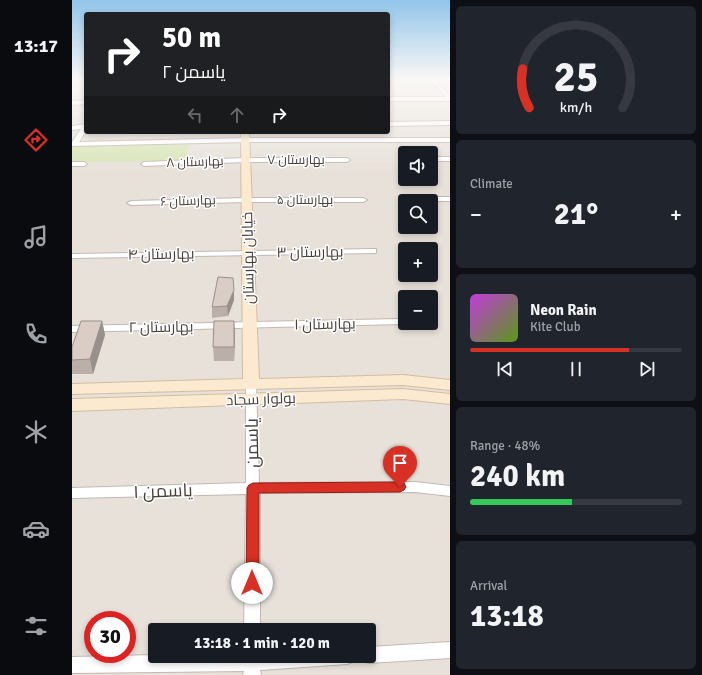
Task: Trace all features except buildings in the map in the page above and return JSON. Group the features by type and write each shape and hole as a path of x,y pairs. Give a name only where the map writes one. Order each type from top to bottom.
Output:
{"main road":[{"name":"خیابان بهارستان","path":"245,136 251,383"},
{"name":"بولوار سجاد","path":"72,389 403,380 450,385"},
{"name":"بولوار سجاد","path":"72,405 403,394 450,399"}],"street":[{"path":"390,124 450,123"},
{"path":"72,128 84,127"},
{"path":"74,144 84,130"},
{"path":"74,144 245,136 365,141 450,140"},
{"path":"438,159 450,159"},
{"name":"بهارستان ۷","path":"245,160 347,160"},
{"name":"بهارستان ۸","path":"144,164 245,160"},
{"path":"72,164 84,164"},
{"path":"438,199 450,199"},
{"name":"بهارستان ۵","path":"246,200 363,200"},
{"name":"بهارستان ۶","path":"131,203 246,200"},
{"name":"بهارستان ۳","path":"248,253 373,251"},
{"name":"بهارستان ۴","path":"73,256 248,253"},
{"name":"بهارستان ۱","path":"249,326 398,322"},
{"name":"بهارستان ۲","path":"72,329 249,326"},
{"name":"یاسمن","path":"251,383 253,488 252,623"},
{"name":"یاسمن ۱","path":"72,493 253,488 415,487 450,491"},
{"path":"376,655 450,650"},
{"path":"72,665 264,663"}],"shaded area":[{"path":"72,110 84,110 84,134 390,134 390,110 450,110 450,675 72,675"},
{"path":"128,134 179,134 177,141 125,141"}],"green space":[{"path":"188,145 186,161 72,162 72,146"}],"route":[{"path":"252,583 253,488 400,487"}]}
